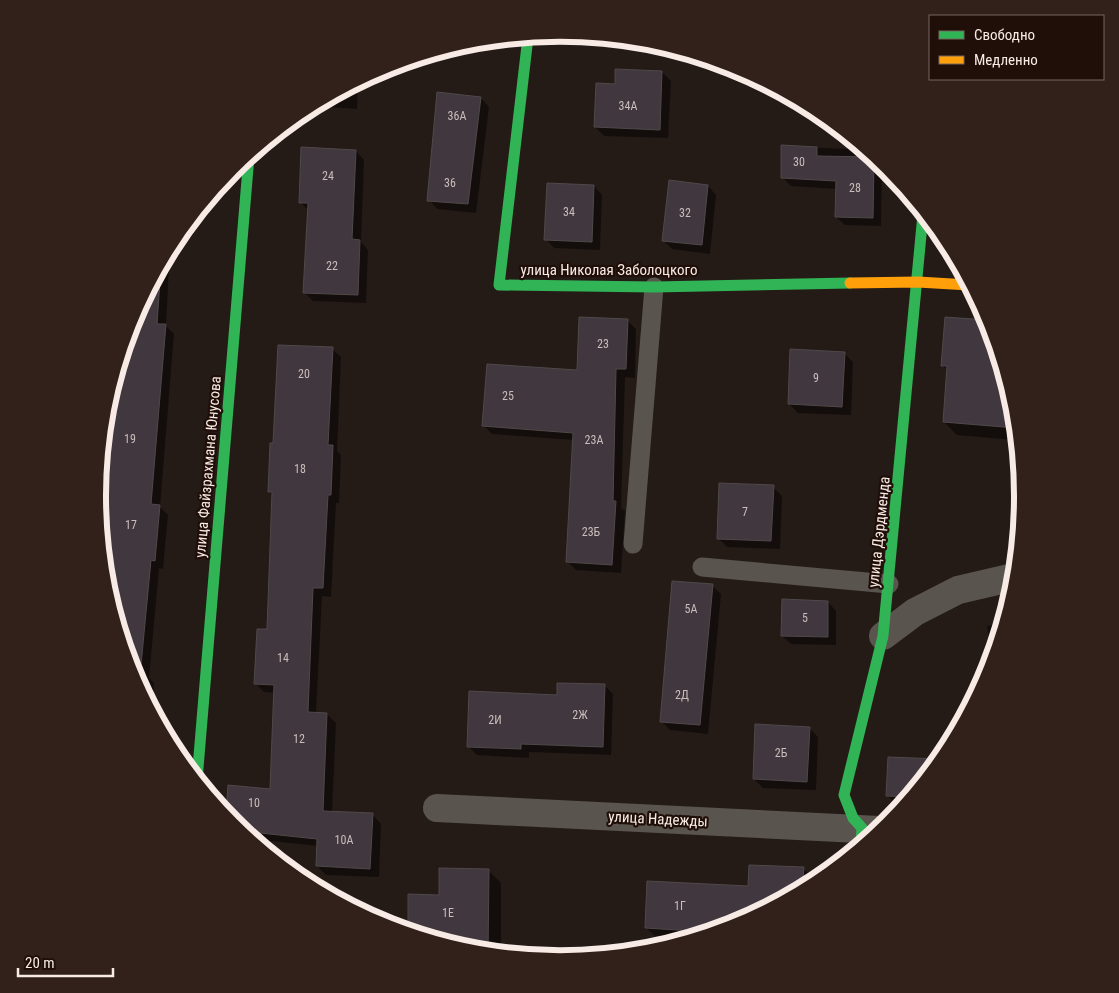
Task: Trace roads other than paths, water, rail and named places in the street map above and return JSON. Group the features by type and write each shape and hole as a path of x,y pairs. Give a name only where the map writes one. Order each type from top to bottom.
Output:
{"street":[{"name":"улица Николая Заболоцкого","path":"527,43 499,285 654,286 918,282 961,285"},
{"name":"улица Файзрахмана Юнусова","path":"198,771 248,166"},
{"name":"улица Дэрдменда","path":"865,832 853,818 844,796 883,636 922,223"},
{"path":"883,636 915,612 958,590 1006,579"},
{"name":"улица Надежды","path":"437,808 864,834"}],"lane":[{"path":"633,544 654,286"},
{"path":"702,567 889,584"}]}
